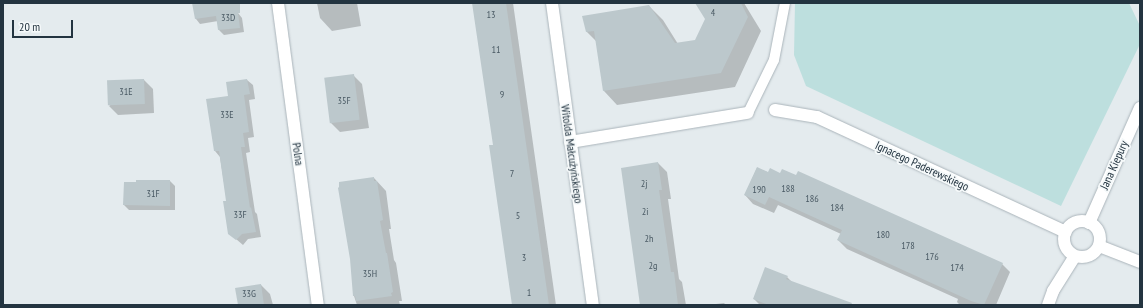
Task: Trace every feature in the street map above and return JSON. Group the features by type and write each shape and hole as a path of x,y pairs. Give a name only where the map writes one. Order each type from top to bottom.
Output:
{"street":[{"name":"Polna","path":"278,3 318,305"},
{"name":"Witolda Małcużyńskiego","path":"552,3 593,305"},
{"name":"Jana Kiepury","path":"1089,223 1140,108"},
{"name":"Ignacego Paderewskiego","path":"775,110 817,117 1066,232"},
{"path":"570,142 748,113"},
{"path":"1078,222 1089,223 1099,232 1101,239 1099,246 1096,251 1087,257 1075,256 1067,249 1064,238 1066,232 1073,224 1078,222"},
{"path":"1099,246 1140,262"},
{"path":"1048,305 1053,291 1075,256"}],"lane":[{"path":"748,113 774,60 785,3"}],"shaded area":[{"path":"795,3 1129,3 1140,26 1140,44 1061,206 806,86 794,55"}],"building":[{"path":"192,3 240,3 240,13 238,13 240,28 218,30 216,16 195,19"},
{"path":"472,3 506,3 549,305 512,305 489,145 493,145"},
{"path":"695,3 741,3 748,17 721,73 603,91 594,31 586,32 582,16 649,5 675,43 695,40 705,19"},
{"path":"354,74 360,120 330,123 324,78"},
{"path":"144,79 145,104 108,105 107,80"},
{"path":"247,79 250,94 244,95 249,132 243,133 245,147 241,147 250,208 251,207 256,232 242,234 236,240 228,234 223,201 226,201 219,151 214,151 206,99 228,96 226,82"},
{"path":"658,162 662,190 659,190 671,272 674,272 678,305 640,305 621,168"},
{"path":"757,167 768,172 770,168 780,173 782,169 796,175 798,171 1003,263 984,305 971,301 837,240 842,230 769,197 765,205 744,195"},
{"path":"374,177 374,181 377,181 383,220 380,221 393,292 391,293 392,296 356,301 355,296 353,296 350,259 338,188 339,182"},
{"path":"136,180 170,180 170,206 123,205 124,182 136,182"},
{"path":"765,267 788,276 786,279 852,303 851,305 769,305 753,299"},
{"path":"261,284 264,305 238,305 235,288"}]}
